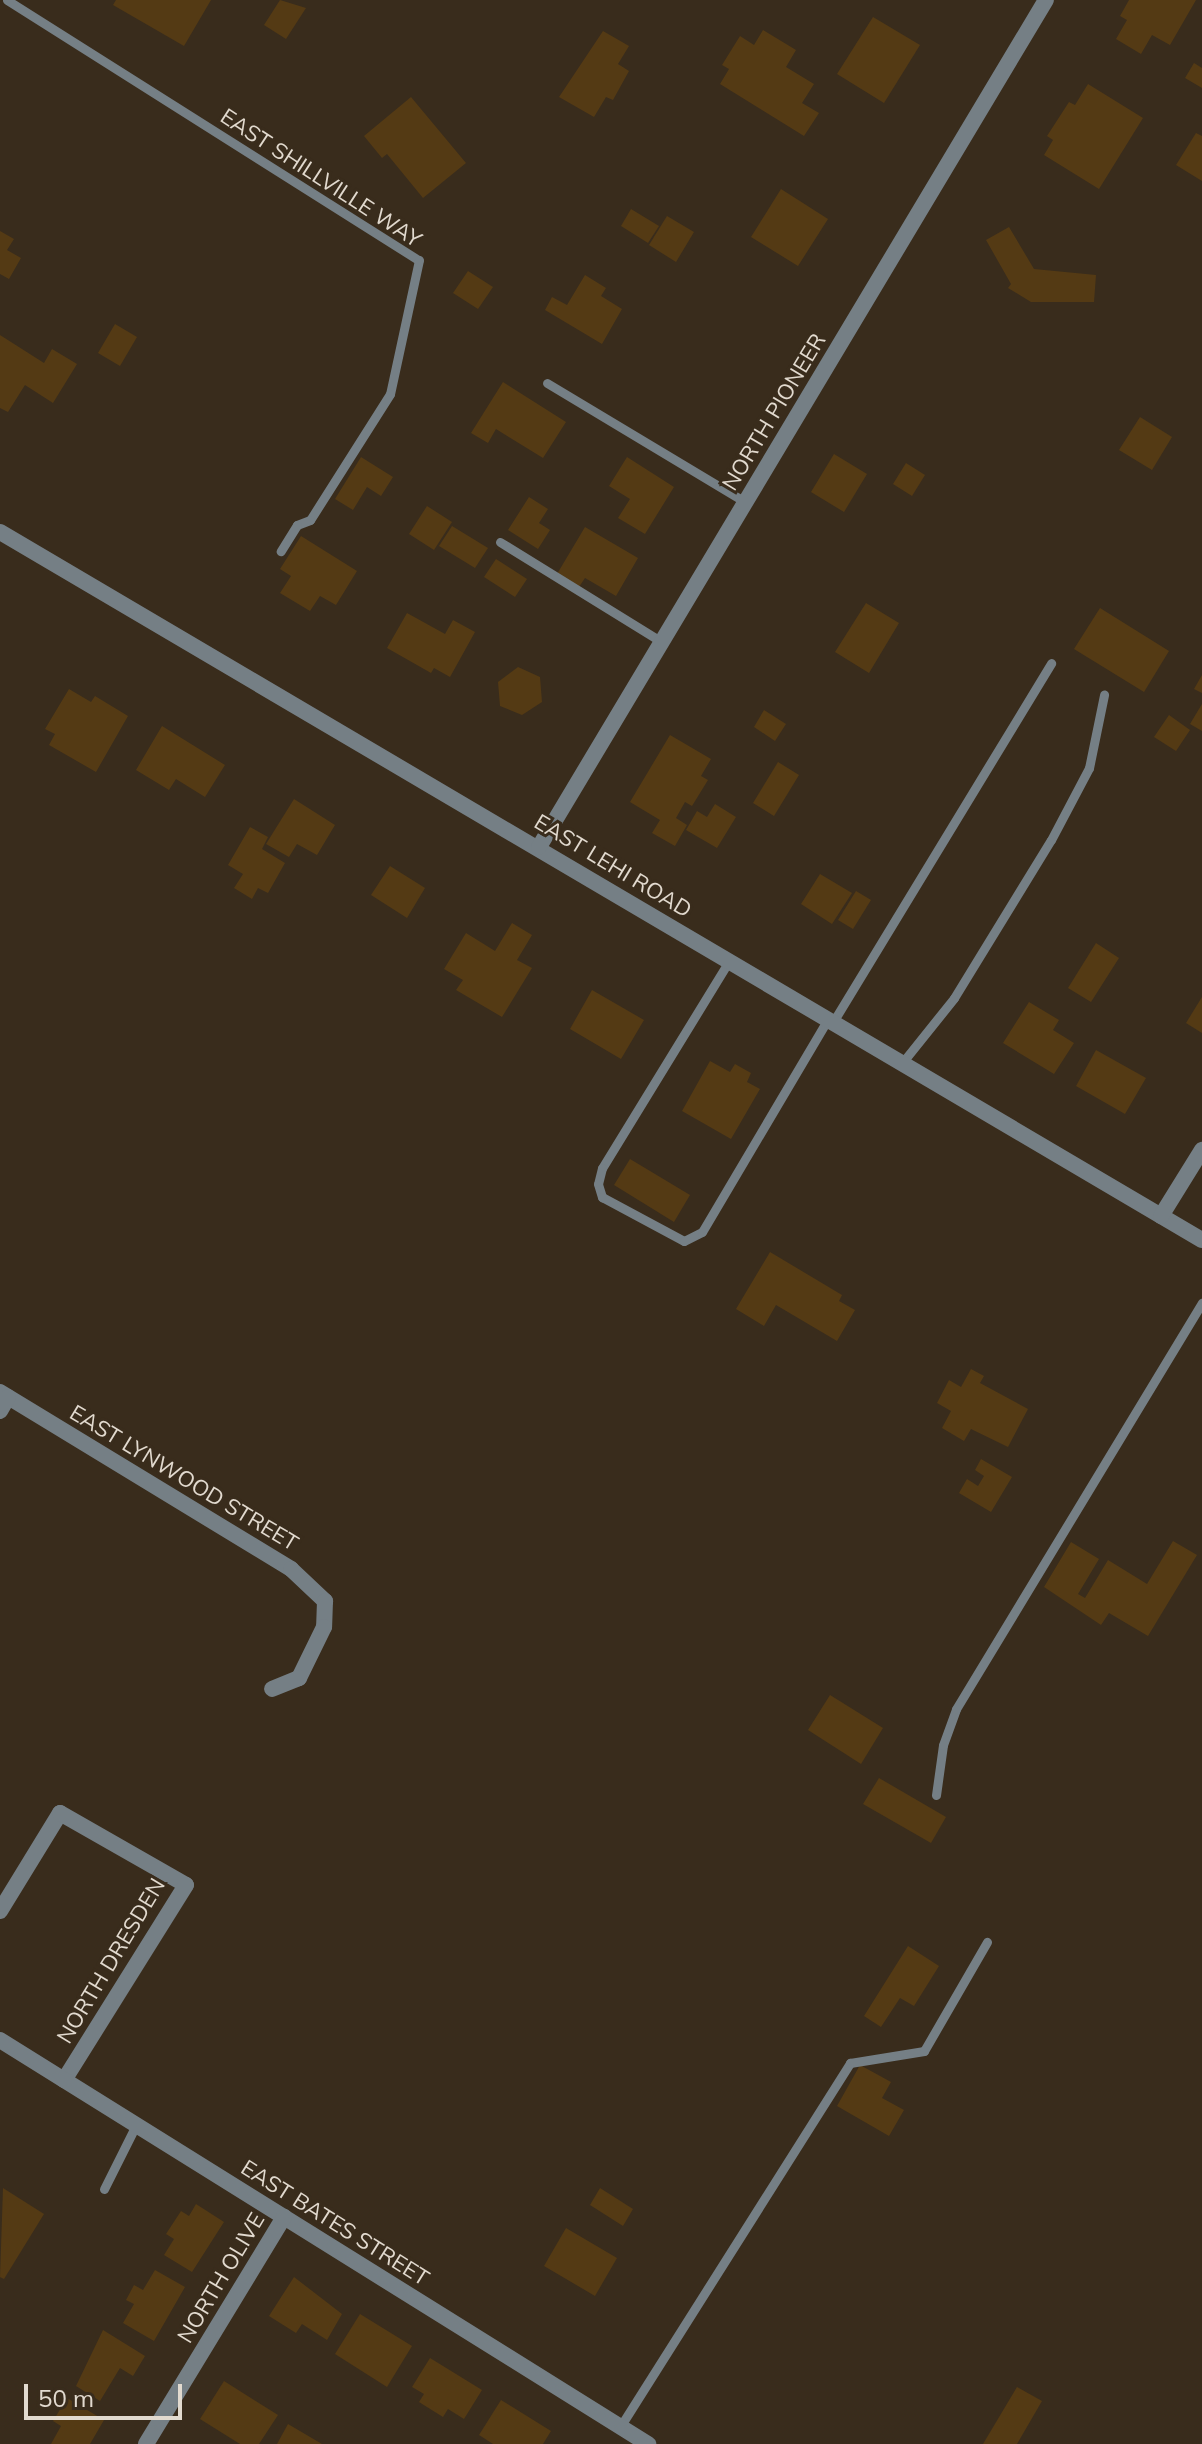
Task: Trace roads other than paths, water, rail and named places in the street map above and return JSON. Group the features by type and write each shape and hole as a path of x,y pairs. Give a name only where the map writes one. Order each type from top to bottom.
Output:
{"street":[{"name":"NORTH PIONEER","path":"539,847 1046,0"},
{"name":"EAST LEHI ROAD","path":"0,532 1202,1240"},
{"path":"1161,1216 1202,1150"},
{"name":"EAST LYNWOOD STREET","path":"3,1400 291,1569 325,1601 324,1627 313,1655 299,1678 272,1689"},
{"name":"NORTH DRESDEN","path":"0,1911 60,1813 186,1885 64,2080"},
{"name":"EAST BATES STREET","path":"0,2040 648,2444"},
{"name":"NORTH OLIVE","path":"146,2444 284,2217"}],"lane":[{"name":"EAST SHILLVILLE WAY","path":"7,0 419,260 390,394 310,520 297,525 281,551"},
{"path":"547,383 745,502"},
{"path":"500,542 662,642"},
{"path":"729,961 602,1168 598,1184 602,1197 684,1241 702,1232 1051,663"},
{"path":"902,1063 954,998 1051,840 1089,768 1104,695"},
{"path":"936,1795 943,1745 956,1709 1202,1303"},
{"path":"620,2427 850,2063 924,2051 987,1942"},
{"path":"104,2189 136,2125"}]}
